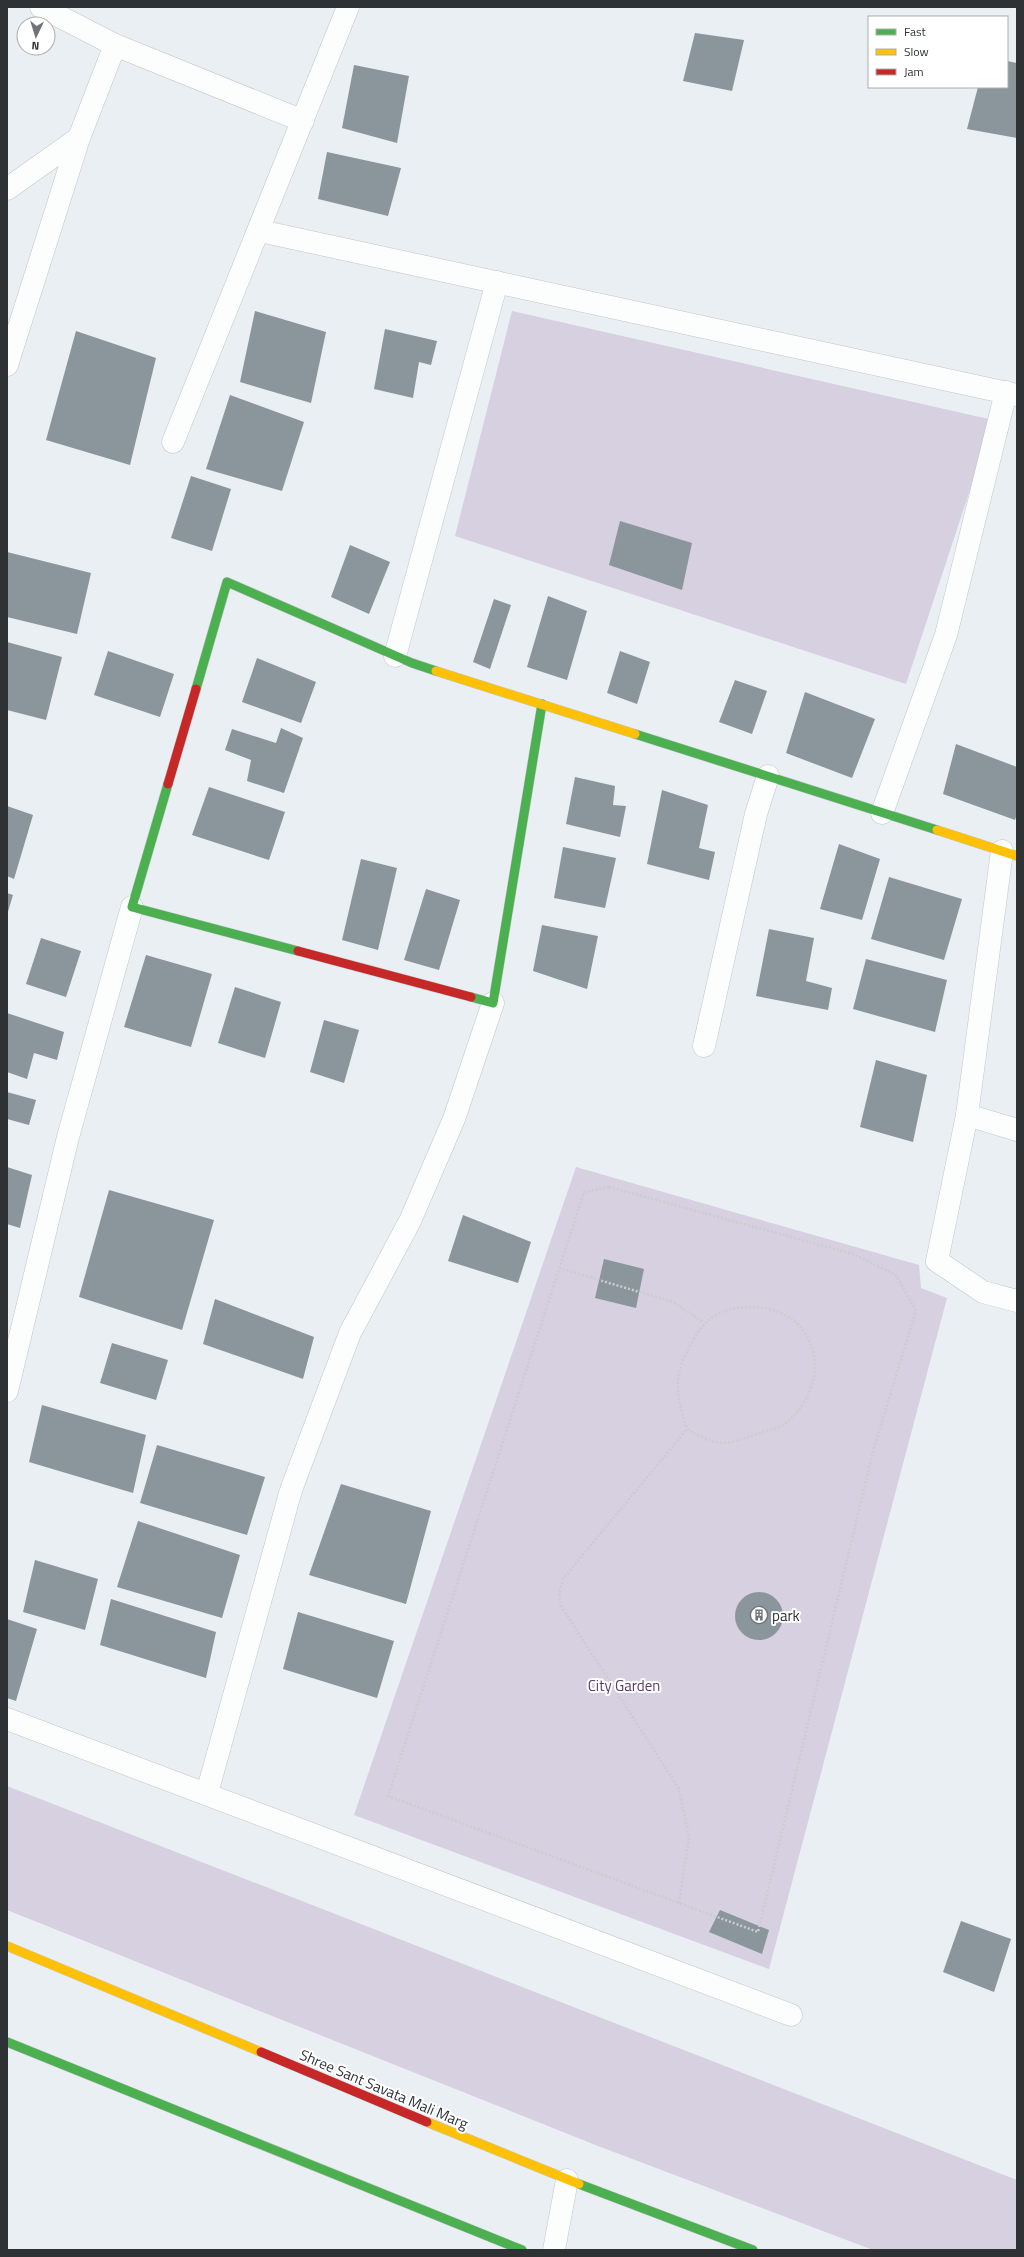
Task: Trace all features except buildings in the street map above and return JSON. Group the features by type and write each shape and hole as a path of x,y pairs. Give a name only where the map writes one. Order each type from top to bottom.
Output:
{"street":[{"path":"41,7 115,45 303,121"},
{"path":"173,442 260,230 348,7"},
{"path":"7,365 79,138 115,45"},
{"path":"7,189 79,138"},
{"path":"260,230 1011,394 946,635 882,813"},
{"path":"395,656 497,282"},
{"path":"7,1391 68,1137 132,907 227,582 412,663 1009,853 967,1116 937,1261 983,1292 1017,1302"},
{"path":"207,1793 291,1490 350,1333 410,1221 454,1119 493,1003 542,704"},
{"path":"704,1046 756,814 768,776"},
{"path":"132,907 493,1003"},
{"path":"967,1116 1017,1130"},
{"path":"7,1718 791,2015"},
{"name":"Shree Sant Savata Mali Marg","path":"7,1946 567,2180 753,2250"},
{"path":"7,2042 522,2250"},
{"path":"554,2250 567,2180"}],"path":[{"path":"609,1186 853,1254 896,1275 916,1311 873,1450 758,1932 388,1796 559,1268 584,1192 609,1186"},
{"path":"559,1268 674,1302 703,1322"},
{"path":"766,1307 792,1317 806,1332 814,1360 812,1388 796,1413 782,1426 730,1443 710,1442 687,1428 678,1400 678,1373 688,1348 703,1322 732,1308 766,1307"},
{"path":"679,1903 688,1838 679,1789 561,1606 559,1593 563,1579 687,1428"}],"green space":[{"path":"512,311 993,420 906,684 455,536"},
{"name":"City Garden","path":"576,1167 919,1265 921,1288 947,1298 769,1969 354,1815"},
{"path":"7,1786 1017,2180 1017,2250 873,2250 598,2146 7,1910"}],"traffic: fast":[{"path":"196,689 227,582 412,663 436,671"},
{"path":"471,997 493,1003 542,704"},
{"path":"635,734 937,830"},
{"path":"168,784 132,907 298,951"},
{"path":"7,2042 522,2250"},
{"path":"579,2184 753,2250"}],"traffic: slow":[{"path":"436,671 635,734"},
{"path":"937,830 1017,856"},
{"path":"7,1946 261,2052"},
{"path":"427,2122 579,2184"}],"traffic: jam":[{"path":"168,784 196,689"},
{"path":"298,951 471,997"},
{"path":"261,2052 427,2122"}],"place":[{"name":"park","path":"759,1615"}]}
